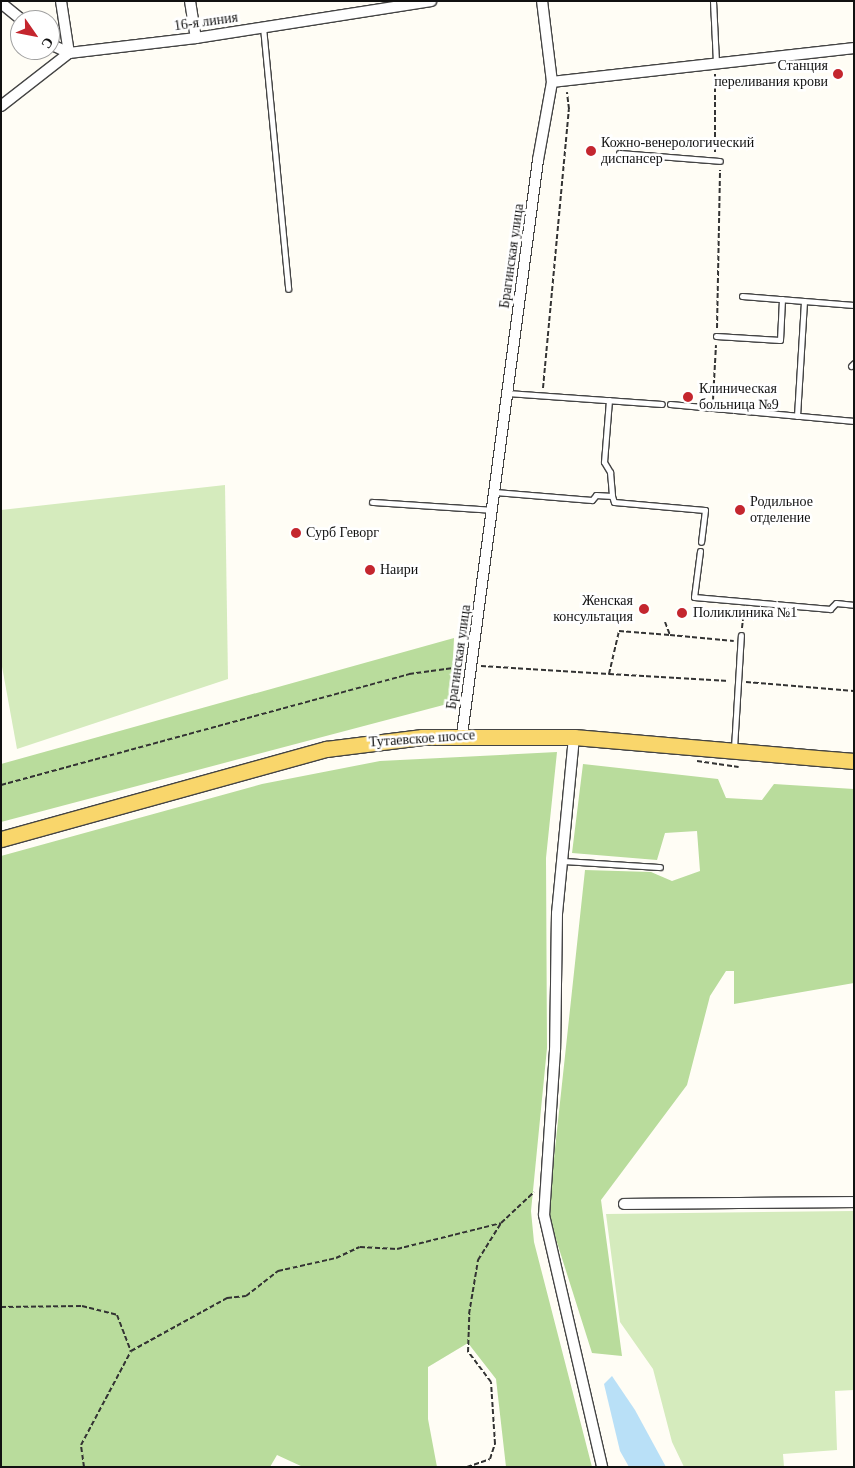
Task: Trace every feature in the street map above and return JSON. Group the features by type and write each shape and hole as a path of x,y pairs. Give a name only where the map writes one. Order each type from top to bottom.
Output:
{"main road":[{"name":"Тутаевское шоссе","path":"1,839 326,749 462,734 574,737 854,761"}],"street":[{"path":"61,1 69,53"},
{"path":"190,1 196,38"},
{"name":"16-я линия","path":"69,53 196,38 431,1"},
{"name":"Брагинская улица","path":"462,734 538,160 552,82 542,1"},
{"path":"552,82 565,79 854,48"},
{"path":"60,49 69,53"},
{"path":"1,106 69,53"},
{"path":"574,737 557,913 555,1050 544,1215 602,1467"},
{"path":"624,1204 854,1202"}],"lane":[{"path":"713,1 716,62"},
{"path":"263,28 288,289"},
{"path":"619,153 720,161"},
{"path":"742,296 854,305"},
{"path":"716,336 780,340 782,299"},
{"path":"797,416 804,301"},
{"path":"507,393 662,404"},
{"path":"609,400 604,462 610,472 614,502 705,510 701,542"},
{"path":"670,404 854,420"},
{"path":"495,492 592,500 596,495 612,496"},
{"path":"372,502 493,510"},
{"path":"700,551 694,597 830,609 836,603 854,605"},
{"path":"734,751 741,635"},
{"path":"562,861 660,867"}],"path":[{"path":"712,409 716,336 720,161 715,152 716,62"},
{"path":"542,396 569,109 565,79"},
{"path":"741,635 744,602"},
{"path":"665,622 670,635"},
{"path":"1,785 409,674 472,666 609,674 619,631 741,642"},
{"path":"467,1467 490,1459 495,1444 491,1382 468,1352 469,1314 478,1260 501,1223 546,1180"},
{"path":"84,1467 81,1445 131,1351 227,1298 246,1296 278,1271 336,1258 360,1247 397,1249 501,1223"},
{"path":"1,1307 82,1306 117,1315 131,1351"}],"green space":[{"path":"225,485 228,679 17,749 1,661 1,510"},
{"path":"454,638 451,703 1,822 1,764"},
{"path":"557,752 546,858 547,1048 531,1211 534,1242 592,1467 506,1467 496,1379 468,1343 428,1367 428,1419 437,1467 303,1467 277,1455 270,1467 1,1467 1,856 262,784 380,761"},
{"path":"583,764 718,779 726,798 762,800 774,784 854,789 854,983 734,1004 734,971 726,971 710,996 687,1085 601,1200 622,1356 592,1353 548,1214 585,870 651,872 672,881 700,871 697,831 665,833 657,860 572,853"},
{"path":"854,1211 854,1390 835,1391 837,1450 783,1454 784,1467 684,1467 672,1442 653,1369 620,1322 606,1214"}],"water":[{"path":"612,1376 635,1410 666,1467 629,1467 620,1451 604,1384"}],"place":[{"name":"Станция переливания крови","path":"838,74"},
{"name":"Кожно-венерологический диспансер","path":"591,151"},
{"name":"Клиническая больница №9","path":"688,397"},
{"name":"Родильное отделение","path":"740,510"},
{"name":"Сурб Геворг","path":"296,533"},
{"name":"Наири","path":"370,570"},
{"name":"Женская консультация","path":"644,609"},
{"name":"Поликлиника №1","path":"682,613"}]}
